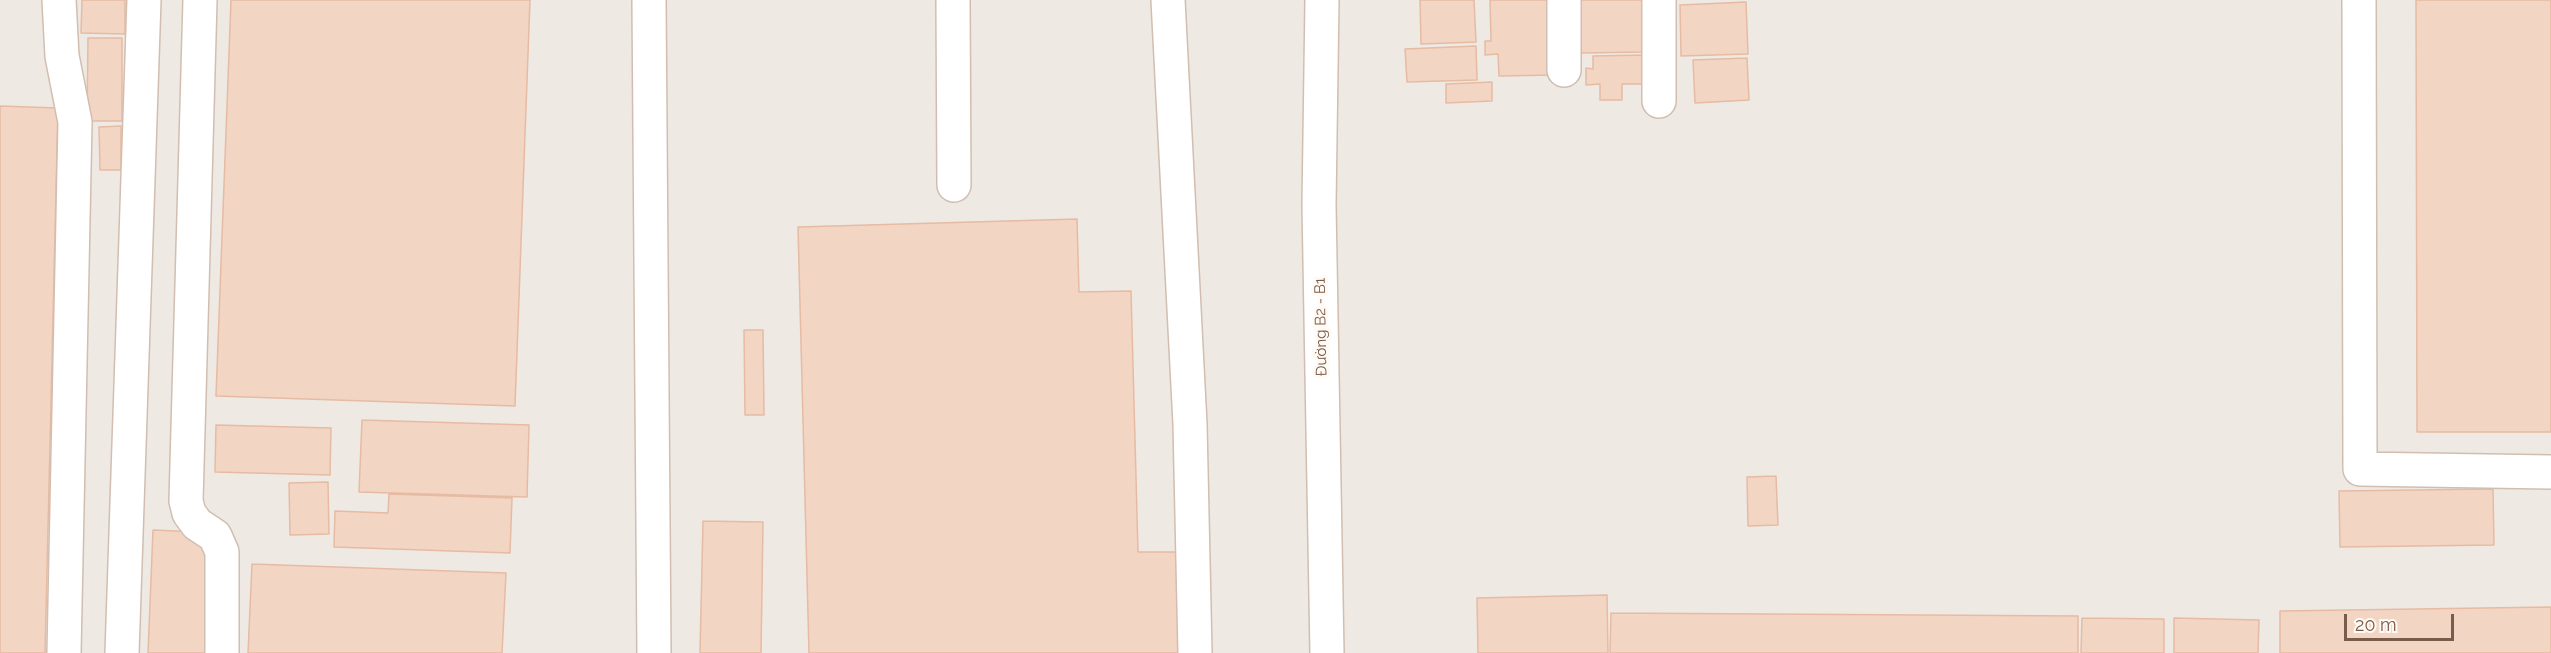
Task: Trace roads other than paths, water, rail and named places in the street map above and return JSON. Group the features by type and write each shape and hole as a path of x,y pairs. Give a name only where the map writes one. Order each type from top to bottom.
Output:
{"street":[{"path":"59,0 62,56 75,122 64,653"},
{"path":"122,653 144,0"},
{"path":"200,0 186,501 189,513 197,524 215,536 222,552 222,653"},
{"path":"649,0 654,653"},
{"path":"953,0 954,184"},
{"path":"1168,0 1190,424 1195,653"},
{"name":"Đường B2 - B1","path":"1322,0 1319,205 1327,653"},
{"path":"1564,0 1564,70"},
{"path":"1659,0 1659,101"},
{"path":"2359,0 2360,469 2551,472"}]}
